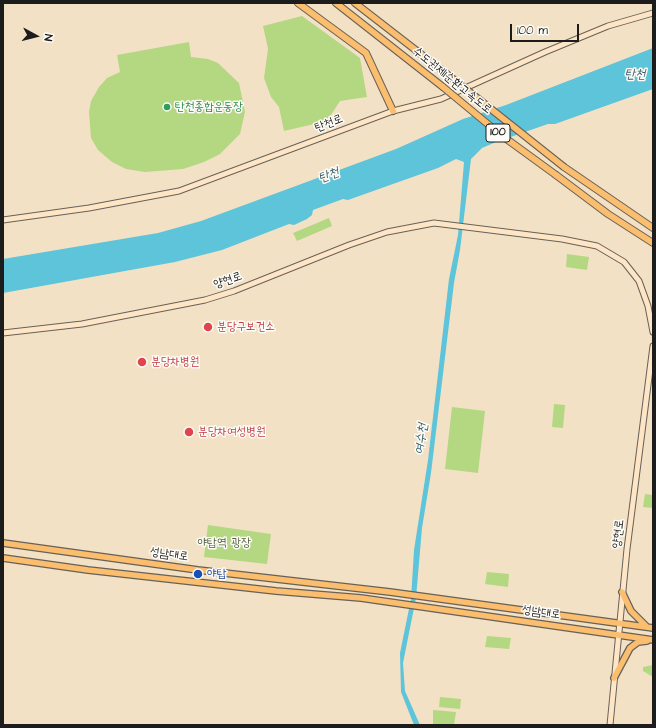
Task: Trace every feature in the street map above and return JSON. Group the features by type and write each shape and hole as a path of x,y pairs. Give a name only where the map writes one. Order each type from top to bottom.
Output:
{"highway":[{"path":"298,3 366,53 393,111"},
{"name":"수도권제1순환고속도로","path":"336,3 443,87 501,135 608,214 653,243"},
{"name":"수도권제1순환고속도로","path":"355,3 564,167 653,228"}],"main road":[{"name":"탄천로","path":"3,220 90,208 179,191 393,111 441,99 559,46 608,26 653,13"},
{"name":"양현로","path":"3,333 82,324 205,300 234,291 387,232 434,223 562,239 597,246 624,262 639,282 648,306 653,332"},
{"name":"양현로","path":"610,725 618,622 653,346"},
{"name":"성남대로","path":"3,543 198,570 404,594 618,622 650,628"},
{"name":"성남대로","path":"3,558 88,570 276,591 361,598 653,640"},
{"path":"622,592 631,611 650,628"},
{"path":"614,678 630,648 638,642 653,640"}],"green space":[{"path":"302,16 360,58 367,97 340,101 327,121 284,131 279,107 271,97 264,78 268,49 263,26"},
{"name":"탄천종합운동장","path":"189,42 191,57 208,59 218,63 239,83 245,112 240,134 220,154 204,162 183,169 145,172 126,169 112,162 98,150 91,138 89,112 91,101 99,87 107,78 120,72 117,55"},
{"path":"329,218 332,226 297,241 293,233"},
{"path":"567,254 589,257 587,270 566,267"},
{"path":"554,404 565,405 563,428 552,427"},
{"path":"452,407 485,411 478,473 445,469"},
{"path":"645,494 653,495 653,508 643,507"},
{"name":"야탑역 광장","path":"208,525 271,534 267,564 204,557"},
{"path":"487,572 509,574 508,587 485,584"},
{"path":"487,636 511,638 509,649 485,647"},
{"path":"653,665 653,677 643,671 643,667"},
{"path":"440,697 461,699 460,709 439,707"},
{"path":"433,710 456,712 454,725 433,725"}],"water":[{"name":"탄천","path":"653,48 653,89 555,124 548,124 496,142 482,148 471,159 431,473 422,528 416,598 403,663 405,691 420,725 414,725 401,692 400,653 411,599 414,550 428,460 449,279 458,235 464,162 456,159 438,168 348,200 343,199 313,210 312,215 307,219 294,225 289,224 222,250 175,262 3,293 3,259 158,233 201,221 396,149 463,119 506,105"}],"place":[{"name":"탄천종합운동장","path":"167,107"},
{"name":"분당구보건소","path":"208,327"},
{"name":"분당차병원","path":"142,362"},
{"name":"분당차여성병원","path":"189,432"},
{"name":"야탑","path":"198,574"}],"water label":[{"name":"여수천","path":"422,439"}]}
